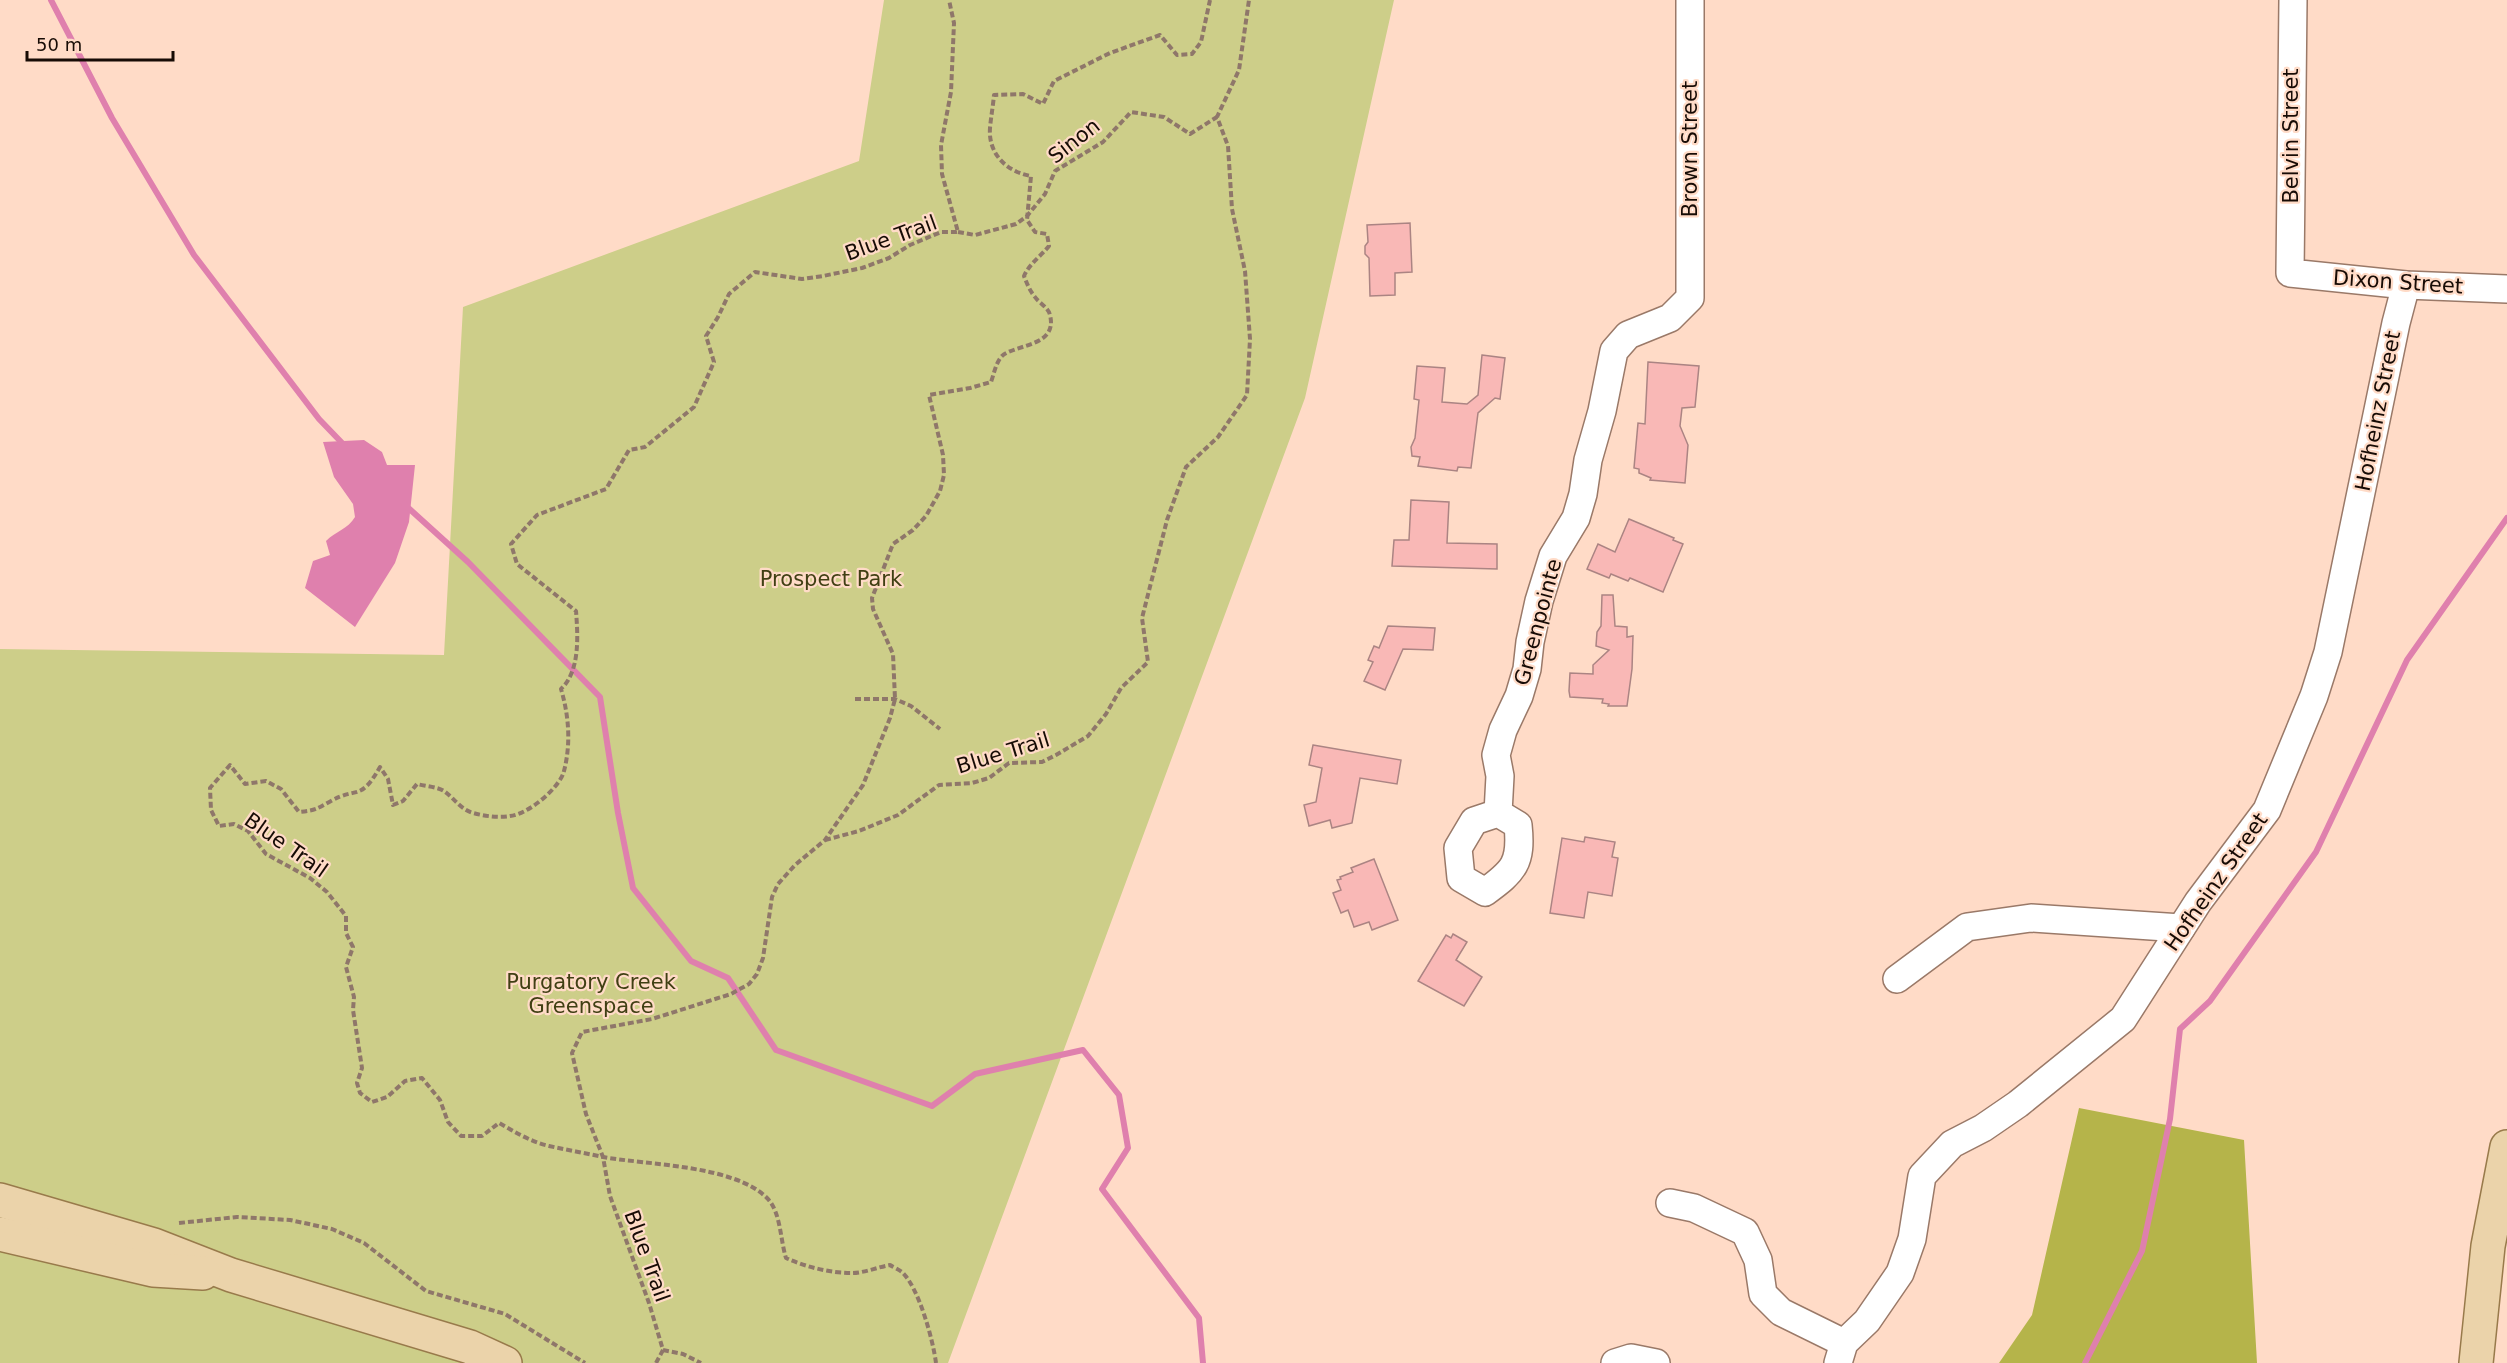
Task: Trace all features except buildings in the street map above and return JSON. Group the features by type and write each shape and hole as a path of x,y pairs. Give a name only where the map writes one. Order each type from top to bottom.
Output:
{"main road":[{"path":"2476,1363 2488,1246 2507,1147"},
{"path":"0,1200 154,1245 231,1275 470,1347 505,1363"},
{"path":"0,1234 153,1270 231,1275"}],"street":[{"name":"Brown Street","path":"1690,0 1690,298"},
{"name":"Belvin Street","path":"2290,273 2293,0"},
{"name":"Dixon Street","path":"2290,273 2406,285 2507,289"},
{"name":"Hofheinz Street","path":"1841,1353 1867,1321 1900,1273 1912,1239 1922,1176 1952,1144 1983,1128 2018,1104 2123,1019 2198,902 2267,810 2314,696 2328,652 2396,323 2406,285"},
{"name":"Greenpointe","path":"1498,813 1500,776 1496,755 1503,729 1519,696 1527,669 1536,611 1553,556 1576,518 1614,351 1628,335 1670,318 1690,298"},
{"path":"1897,979 1967,927 2031,918 2181,928"},
{"path":"1670,1203 1694,1208 1745,1232 1758,1260 1763,1294 1781,1312 1841,1353"},
{"path":"1615,1363 1631,1358 1656,1363"}],"path":[{"name":"Blue Trail","path":"603,1157 548,1146 528,1139 499,1123 482,1136 462,1136 448,1122 440,1100 422,1077 405,1080 387,1097 372,1102 360,1094 357,1083 362,1068 353,1010 354,996 346,967 353,947 346,933 346,916 327,892 310,878 266,854 248,831 234,824 219,826 211,810 210,788 230,765 245,784 266,781 281,789 299,812 318,810 332,800 361,792 371,782 380,767 388,779 393,804 403,801 417,784 443,790 458,806 471,812 491,816 512,816 534,805 554,790 564,773 569,722 561,689 569,681 575,659 576,611 517,564 511,544 537,515 606,489 629,450 645,447 694,407 714,362 706,336 729,294 755,272 802,279 823,276 862,268 889,258 910,245 941,232 958,232 950,207 941,145 951,92 954,22 949,0"},
{"path":"1028,216 1031,176 1019,174 1007,168 999,160 991,141 994,95 1023,94 1043,104 1054,81 1110,53 1160,34 1177,55 1192,54 1201,42 1210,0"},
{"path":"1217,117 1239,70 1249,0"},
{"name":"Sinon","path":"958,232 975,235 1016,224 1028,216 1045,194 1055,171 1103,142 1131,112 1164,117 1190,134 1217,117"},
{"name":"Blue Trail","path":"825,840 859,831 898,815 939,785 972,783 989,778 1009,763 1042,762 1056,755 1088,736 1106,714 1121,688 1148,662 1142,618 1174,499 1186,467 1218,437 1247,395 1250,339 1245,271 1233,209 1228,146 1217,117"},
{"name":"Blue Trail","path":"663,1350 649,1303 613,1207 603,1157 586,1114 572,1053 582,1032 594,1028 652,1020 731,994 749,984 757,974 763,958 772,897 778,884 795,865 825,840 862,785 891,718 895,699 892,654 873,609 872,598 893,544 913,530 926,516 940,491 944,476 943,455 929,395 991,382 1003,355 1037,343 1050,324 1048,311 1036,298 1024,276 1029,264 1040,258 1048,246 1047,234 1035,232 1027,220 1028,216"},
{"path":"855,699 895,699 911,706 940,729"},
{"path":"603,1157 715,1173 750,1186 766,1197 776,1211 786,1258 799,1264 854,1274 890,1264 902,1272 911,1286 930,1330 936,1363"},
{"path":"179,1224 237,1216 290,1220 332,1229 364,1243 426,1291 506,1314 585,1363"},
{"path":"656,1363 663,1350 683,1354 701,1363"}],"green space":[{"name":"Purgatory Creek Greenspace","path":"884,0 1394,0 1305,398 948,1363 0,1363 0,649 444,655 463,307 859,161"}],"shaded area":[{"path":"364,440 382,452 387,465 415,465 409,522 395,563 355,627 305,588 313,561 330,555 326,541 355,517 353,504 334,477 323,442"},
{"path":"2079,1108 2244,1140 2257,1363 1999,1363 2032,1315"}],"waterway":[{"path":"51,0 112,118 194,255 319,419 345,446"},
{"path":"404,504 468,562 600,697 618,813 633,888 691,961 728,978 776,1050 932,1106 975,1074 1083,1050 1119,1095 1128,1148 1102,1189 1199,1318 1203,1363"},
{"path":"2085,1363 2142,1251 2170,1119 2180,1029 2210,1001 2316,852 2407,660 2507,518"}],"park label":[{"name":"Prospect Park","path":"831,579"}]}
